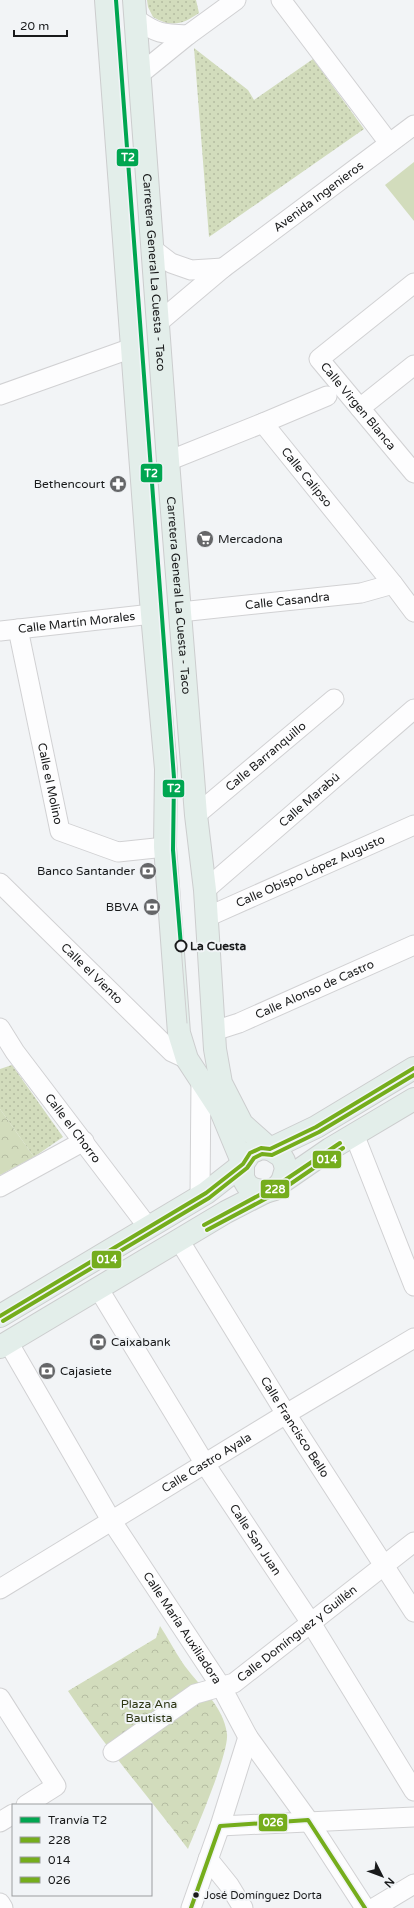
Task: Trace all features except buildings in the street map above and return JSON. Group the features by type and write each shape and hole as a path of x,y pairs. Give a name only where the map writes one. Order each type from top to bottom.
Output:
{"main road":[{"path":"106,0 152,614 166,769 165,847 179,1034 187,1059 221,1111 243,1164 243,1178 247,1185 253,1189 274,1187"},
{"name":"Carretera General La Cuesta - Taco","path":"135,10 154,250 168,461 196,815 205,890 215,1040 221,1082 235,1112 242,1124 270,1149"},
{"path":"187,1059 198,1060 209,1055 215,1040"},
{"path":"270,1149 316,1127 414,1068"},
{"path":"4,1344 226,1212 274,1187 354,1134 414,1099"},
{"path":"0,1316 200,1196 243,1164 250,1153 261,1148 270,1149 281,1156 284,1161 286,1168 274,1187"}],"street":[{"path":"140,74 188,35 236,0"},
{"path":"281,0 389,144"},
{"path":"135,10 150,30 162,34 188,35"},
{"name":"Avenida Ingenieros","path":"159,322 223,268 414,125"},
{"path":"154,250 171,262 191,270 223,268"},
{"name":"Calle Virgen Blanca","path":"414,283 319,359 414,473"},
{"path":"0,396 132,348"},
{"path":"360,408 414,365"},
{"path":"168,461 327,396"},
{"name":"Calle Calipso","path":"264,423 394,584 414,612"},
{"name":"Calle Casandra","path":"180,612 361,593 394,584"},
{"name":"Calle Martín Morales","path":"9,630 152,614"},
{"name":"Calle el Molino","path":"9,630 60,831 118,852 165,847"},
{"name":"Calle Barranquillo","path":"196,815 334,699"},
{"name":"Calle Marabú","path":"205,890 414,709"},
{"name":"Calle Obispo López Augusto","path":"207,917 414,825"},
{"name":"Calle el Viento","path":"0,883 172,1052 187,1059"},
{"name":"Calle Alonso de Castro","path":"215,1040 239,1023 414,945"},
{"name":"Calle el Chorro","path":"0,1028 7,1056 84,1141 148,1228"},
{"path":"200,1196 201,1079"},
{"path":"354,1134 414,1286"},
{"path":"0,1187 84,1141"},
{"name":"Calle Francisco Bello","path":"179,1240 286,1414 414,1612"},
{"name":"Calle San Juan","path":"98,1288 205,1464 311,1624 414,1791"},
{"name":"Calle Castro Ayala","path":"0,1589 111,1520 414,1338"},
{"name":"Calle María Auxiliadora","path":"4,1344 111,1520 222,1688 248,1736 308,1820 364,1908"},
{"name":"Calle Domínguez y Guillén","path":"113,1752 195,1694 222,1688 234,1683 414,1542"},
{"path":"0,1698 56,1786 28,1804"},
{"path":"191,1908 220,1826 248,1736"},
{"path":"0,1822 12,1815"},
{"path":"220,1826 308,1820 414,1817"},
{"path":"208,1859 229,1885 243,1908"},
{"path":"374,1908 414,1884"},
{"path":"0,1903 4,1908"}],"green space":[{"path":"147,0 196,0 199,13 182,22 166,23 153,17 148,7"},
{"path":"194,48 248,90 254,100 313,59 364,129 209,237"},
{"path":"414,162 414,221 385,185"},
{"path":"12,1065 63,1137 34,1157 0,1109 0,1069"},
{"path":"0,1109 34,1157 0,1175"},
{"name":"Plaza Ana Bautista","path":"160,1626 182,1662 209,1696 221,1714 227,1734 223,1757 218,1773 188,1849 112,1752 68,1691 156,1638"}],"tram line":[{"name":"T2","path":"116,0 174,778 173,850 181,946"},
{"path":"181,946 187,1023"}],"transit line":[{"name":"228","path":"0,1316 206,1193 243,1164 250,1153 261,1148 270,1149 316,1127 414,1068"},
{"name":"014","path":"3,1321 209,1198 247,1168 254,1158 262,1154 272,1155 319,1132 414,1075"},
{"name":"228","path":"204,1225 265,1192 275,1189 282,1182 340,1143"},
{"name":"014","path":"207,1230 267,1198 278,1194 343,1148"},
{"name":"026","path":"191,1908 220,1826 308,1820 365,1908"}],"place":[{"name":"Bethencourt","path":"118,484"},
{"name":"Mercadona","path":"205,539"},
{"name":"Banco Santander","path":"148,871"},
{"name":"BBVA","path":"152,907"},
{"name":"La Cuesta","path":"181,946"},
{"name":"Caixabank","path":"98,1342"},
{"name":"Cajasiete","path":"47,1371"},
{"name":"José Domínguez Dorta","path":"196,1895"}]}
